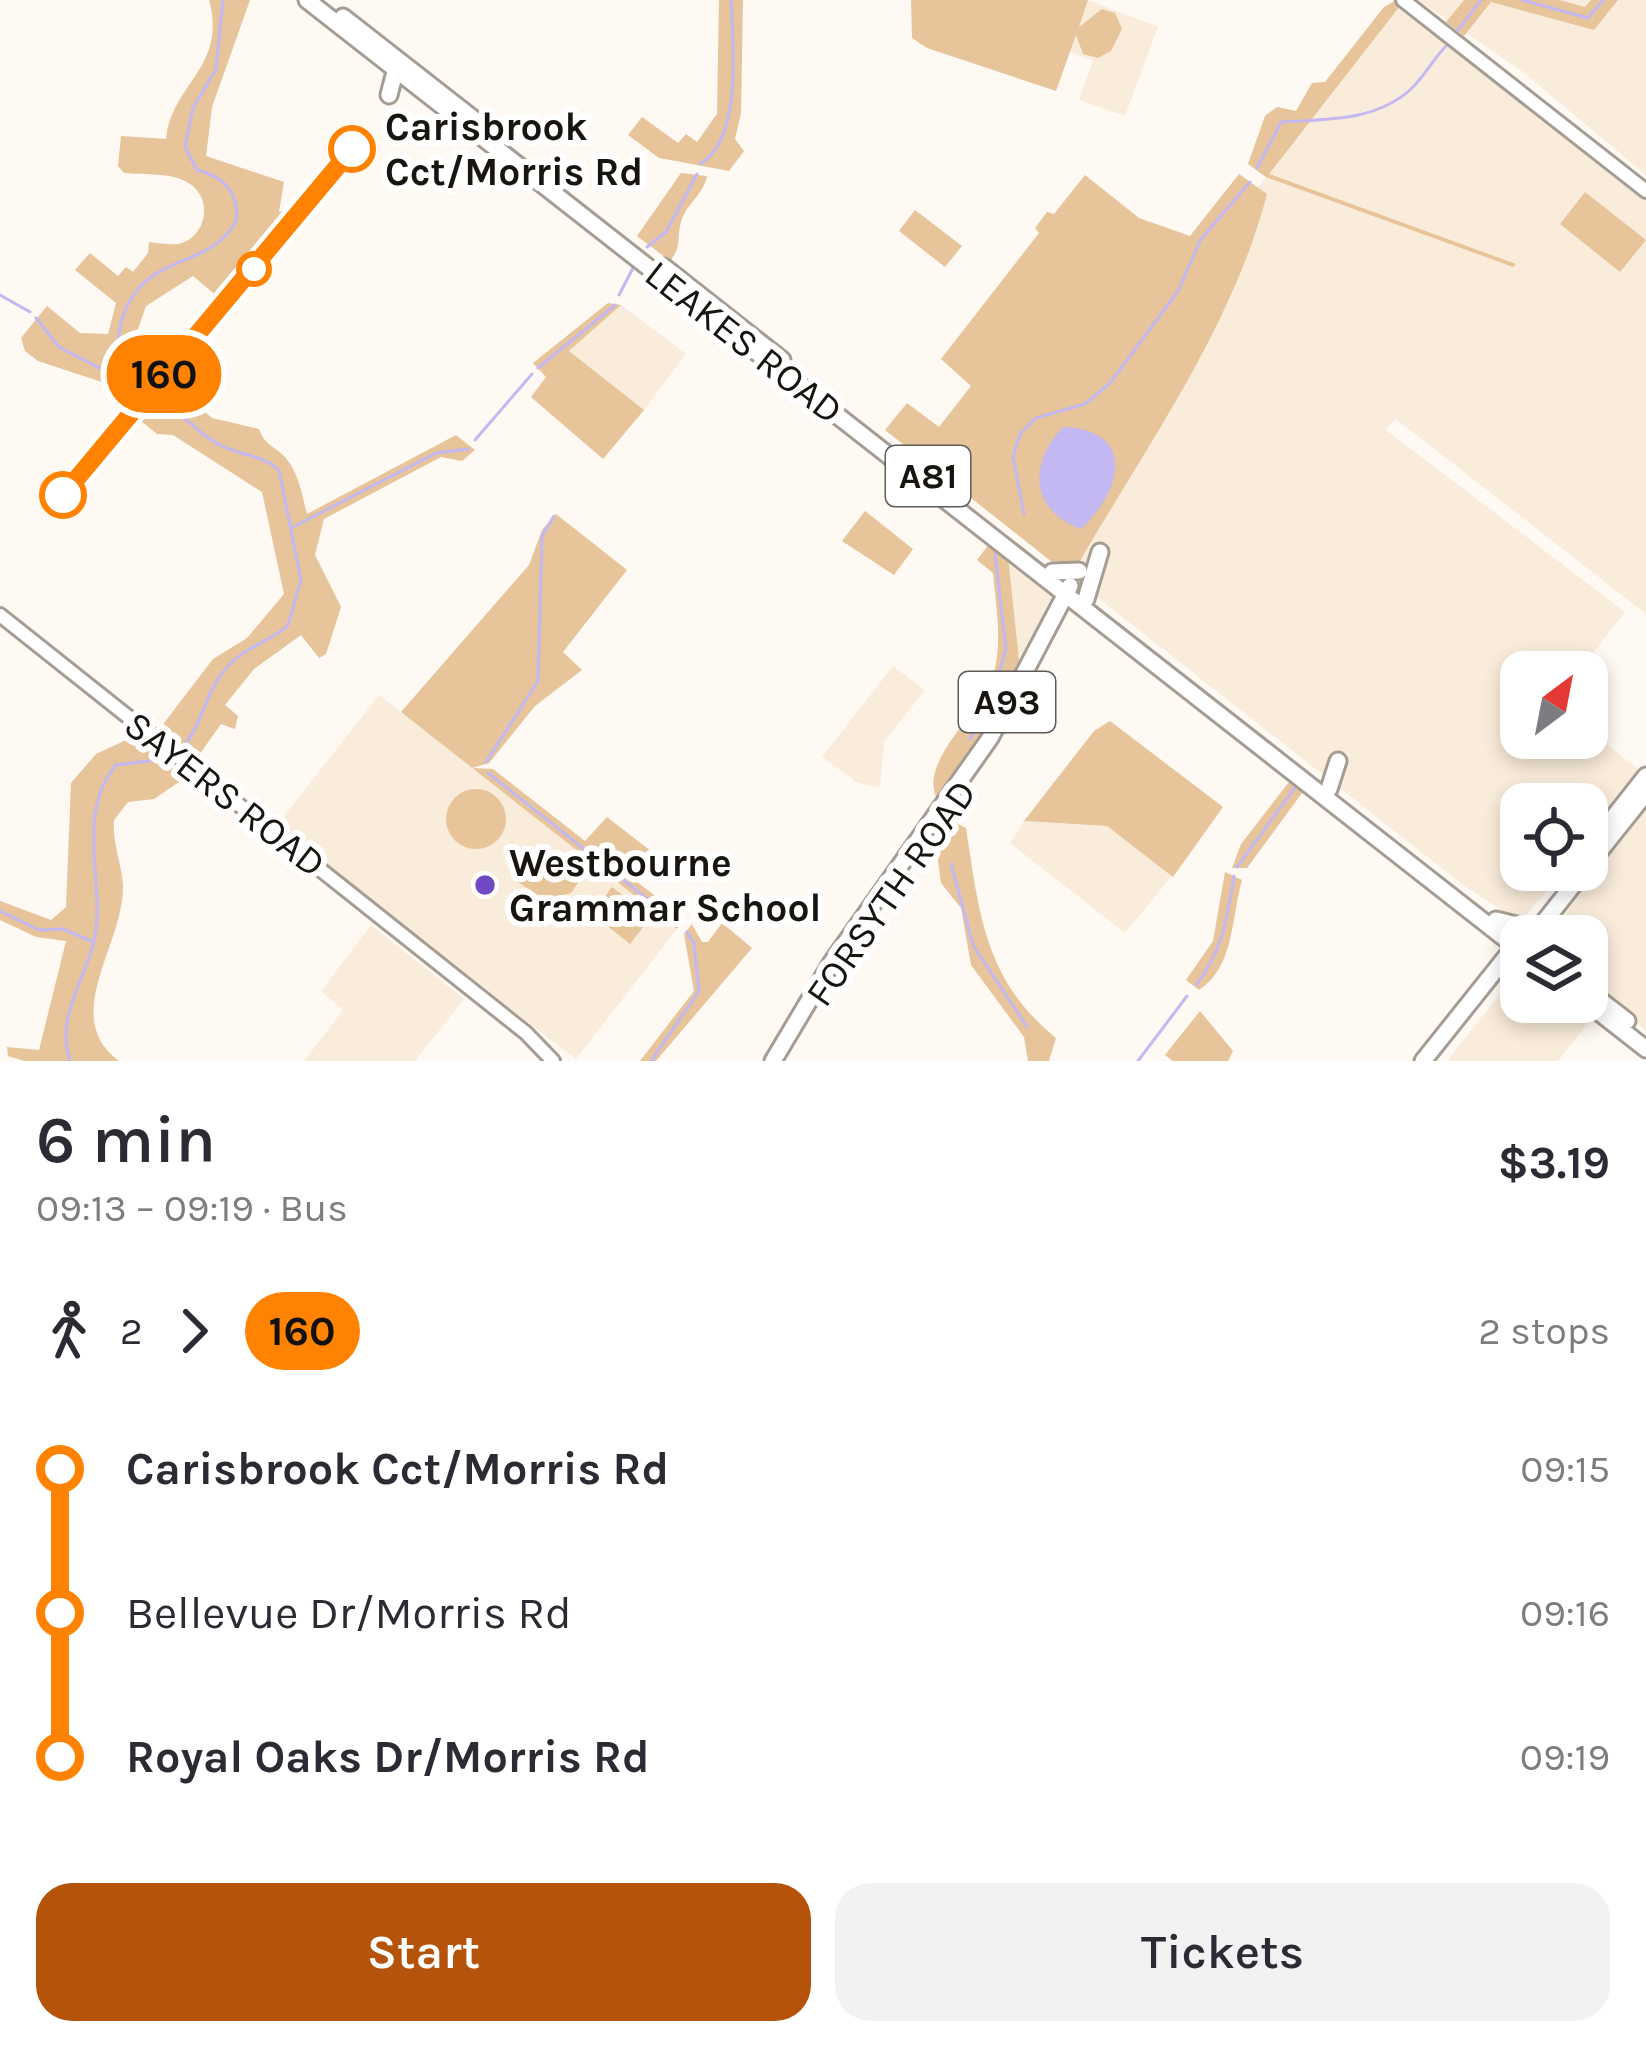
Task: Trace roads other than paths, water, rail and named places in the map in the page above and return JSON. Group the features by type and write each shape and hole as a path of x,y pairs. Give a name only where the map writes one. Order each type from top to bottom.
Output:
{"highway":[{"name":"LEAKES ROAD","path":"307,0 1500,924"},
{"name":"LEAKES ROAD","path":"320,0 393,51 423,64 633,247 632,254 722,318"},
{"path":"396,68 396,91 430,95"},
{"name":"FORSYTH ROAD","path":"779,1055 816,991 990,738 1068,593 1100,552"},
{"name":"LEAKES ROAD","path":"1068,593 1152,656"},
{"path":"1319,786 1338,761"},
{"path":"1608,824 1646,776"},
{"name":"LEAKES ROAD","path":"1319,786 1500,923"},
{"path":"1608,841 1646,793"},
{"path":"1546,915 1567,891"},
{"path":"1423,1061 1500,967"},
{"path":"1435,1061 1500,973"},
{"path":"1608,1006 1646,1036"},
{"path":"1608,1019 1646,1048"}],"main road":[{"path":"1403,0 1646,192"},
{"path":"1599,166 1615,170 1646,192"},
{"name":"SAYERS ROAD","path":"0,611 22,634 565,1061"},
{"name":"SAYERS ROAD","path":"427,953 526,1033 553,1061"},
{"path":"508,1016 526,1033"}],"waterway":[{"path":"179,752 223,673 238,656 288,625 301,580 279,470 228,449 183,418 149,403 127,380 118,349 123,317 139,288 163,270 216,244 236,221 228,187 197,170 185,147 193,108 216,69 223,0"},
{"path":"700,164 714,152 729,113 731,0"},
{"path":"1458,30 1481,0"},
{"path":"1522,0 1588,18 1603,0"},
{"path":"1257,168 1281,122 1348,117 1381,108 1410,90 1447,45"},
{"path":"647,247 666,232 697,174"},
{"path":"1024,514 1013,457 1020,434 1036,418 1085,404 1110,383 1178,291 1201,239 1250,182"},
{"path":"619,295 634,266"},
{"path":"0,295 30,312"},
{"path":"538,368 615,305"},
{"path":"36,318 59,347 124,381"},
{"path":"475,440 532,374"},
{"path":"293,527 436,453 468,449"},
{"path":"486,762 538,681 542,536 554,516"},
{"path":"970,739 993,694 1006,649 995,554"},
{"path":"70,1061 68,1016 97,923 94,829 103,785 116,765 172,758"},
{"path":"488,773 679,924"},
{"path":"1237,867 1296,786"},
{"path":"951,864 973,945 1027,1027"},
{"path":"1196,985 1218,946 1234,876"},
{"path":"0,911 39,930 63,929 91,941"},
{"path":"651,1061 699,991 694,943 687,932"},
{"path":"1138,1061 1187,996"}],"place":[{"name":"Carisbrook Cct/Morris Rd","path":"352,149"},
{"name":"Westbourne Grammar School","path":"485,885"}]}
